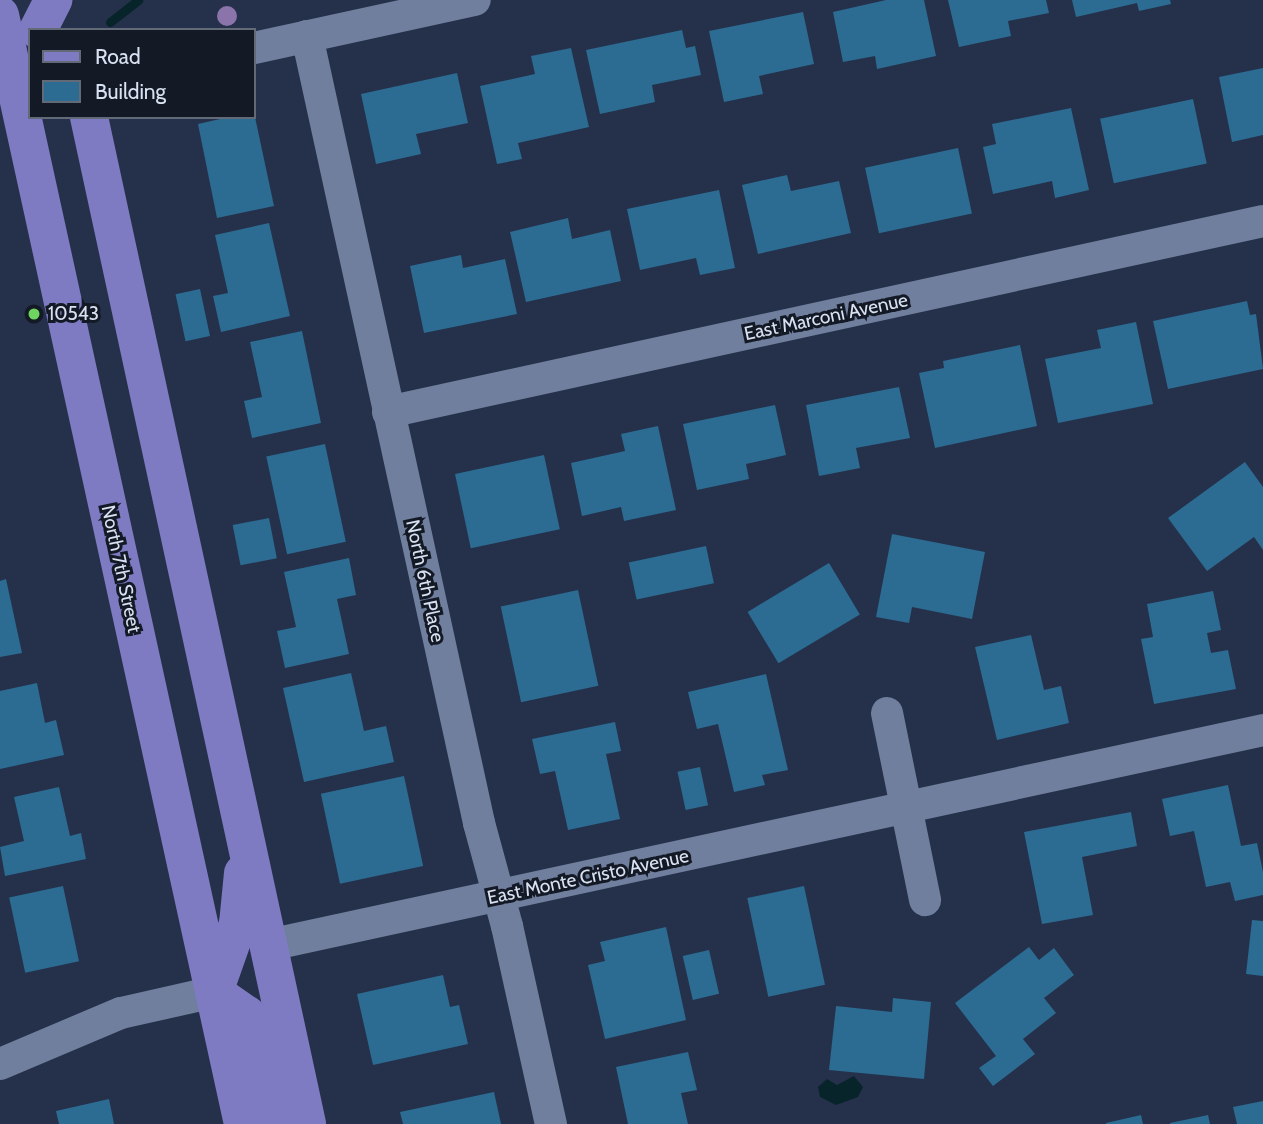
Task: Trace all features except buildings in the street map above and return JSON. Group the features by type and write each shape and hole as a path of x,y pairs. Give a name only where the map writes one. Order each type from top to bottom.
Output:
{"main road":[{"path":"39,28 53,0"},
{"path":"64,0 70,28"},
{"name":"North 7th Street","path":"0,15 23,60 28,84"},
{"name":"North 7th Street","path":"35,119 243,1124"},
{"path":"67,119 99,160"},
{"path":"89,119 307,1124"},
{"path":"244,833 237,924 214,992 247,1015 277,1124"}],"street":[{"path":"256,48 475,0"},
{"name":"North 6th Place","path":"307,36 478,822 499,897 551,1124"},
{"name":"East Marconi Avenue","path":"388,412 1263,221"},
{"path":"887,713 925,900"},
{"name":"East Monte Cristo Avenue","path":"269,945 1263,730"},
{"path":"0,1064 121,1013 214,992"}],"water":[{"path":"854,1076 863,1087 858,1097 836,1105 820,1097 818,1087 827,1079 837,1085"}],"waterway":[{"path":"110,22 138,0"}],"place":[{"name":"10543","path":"34,314"}]}
